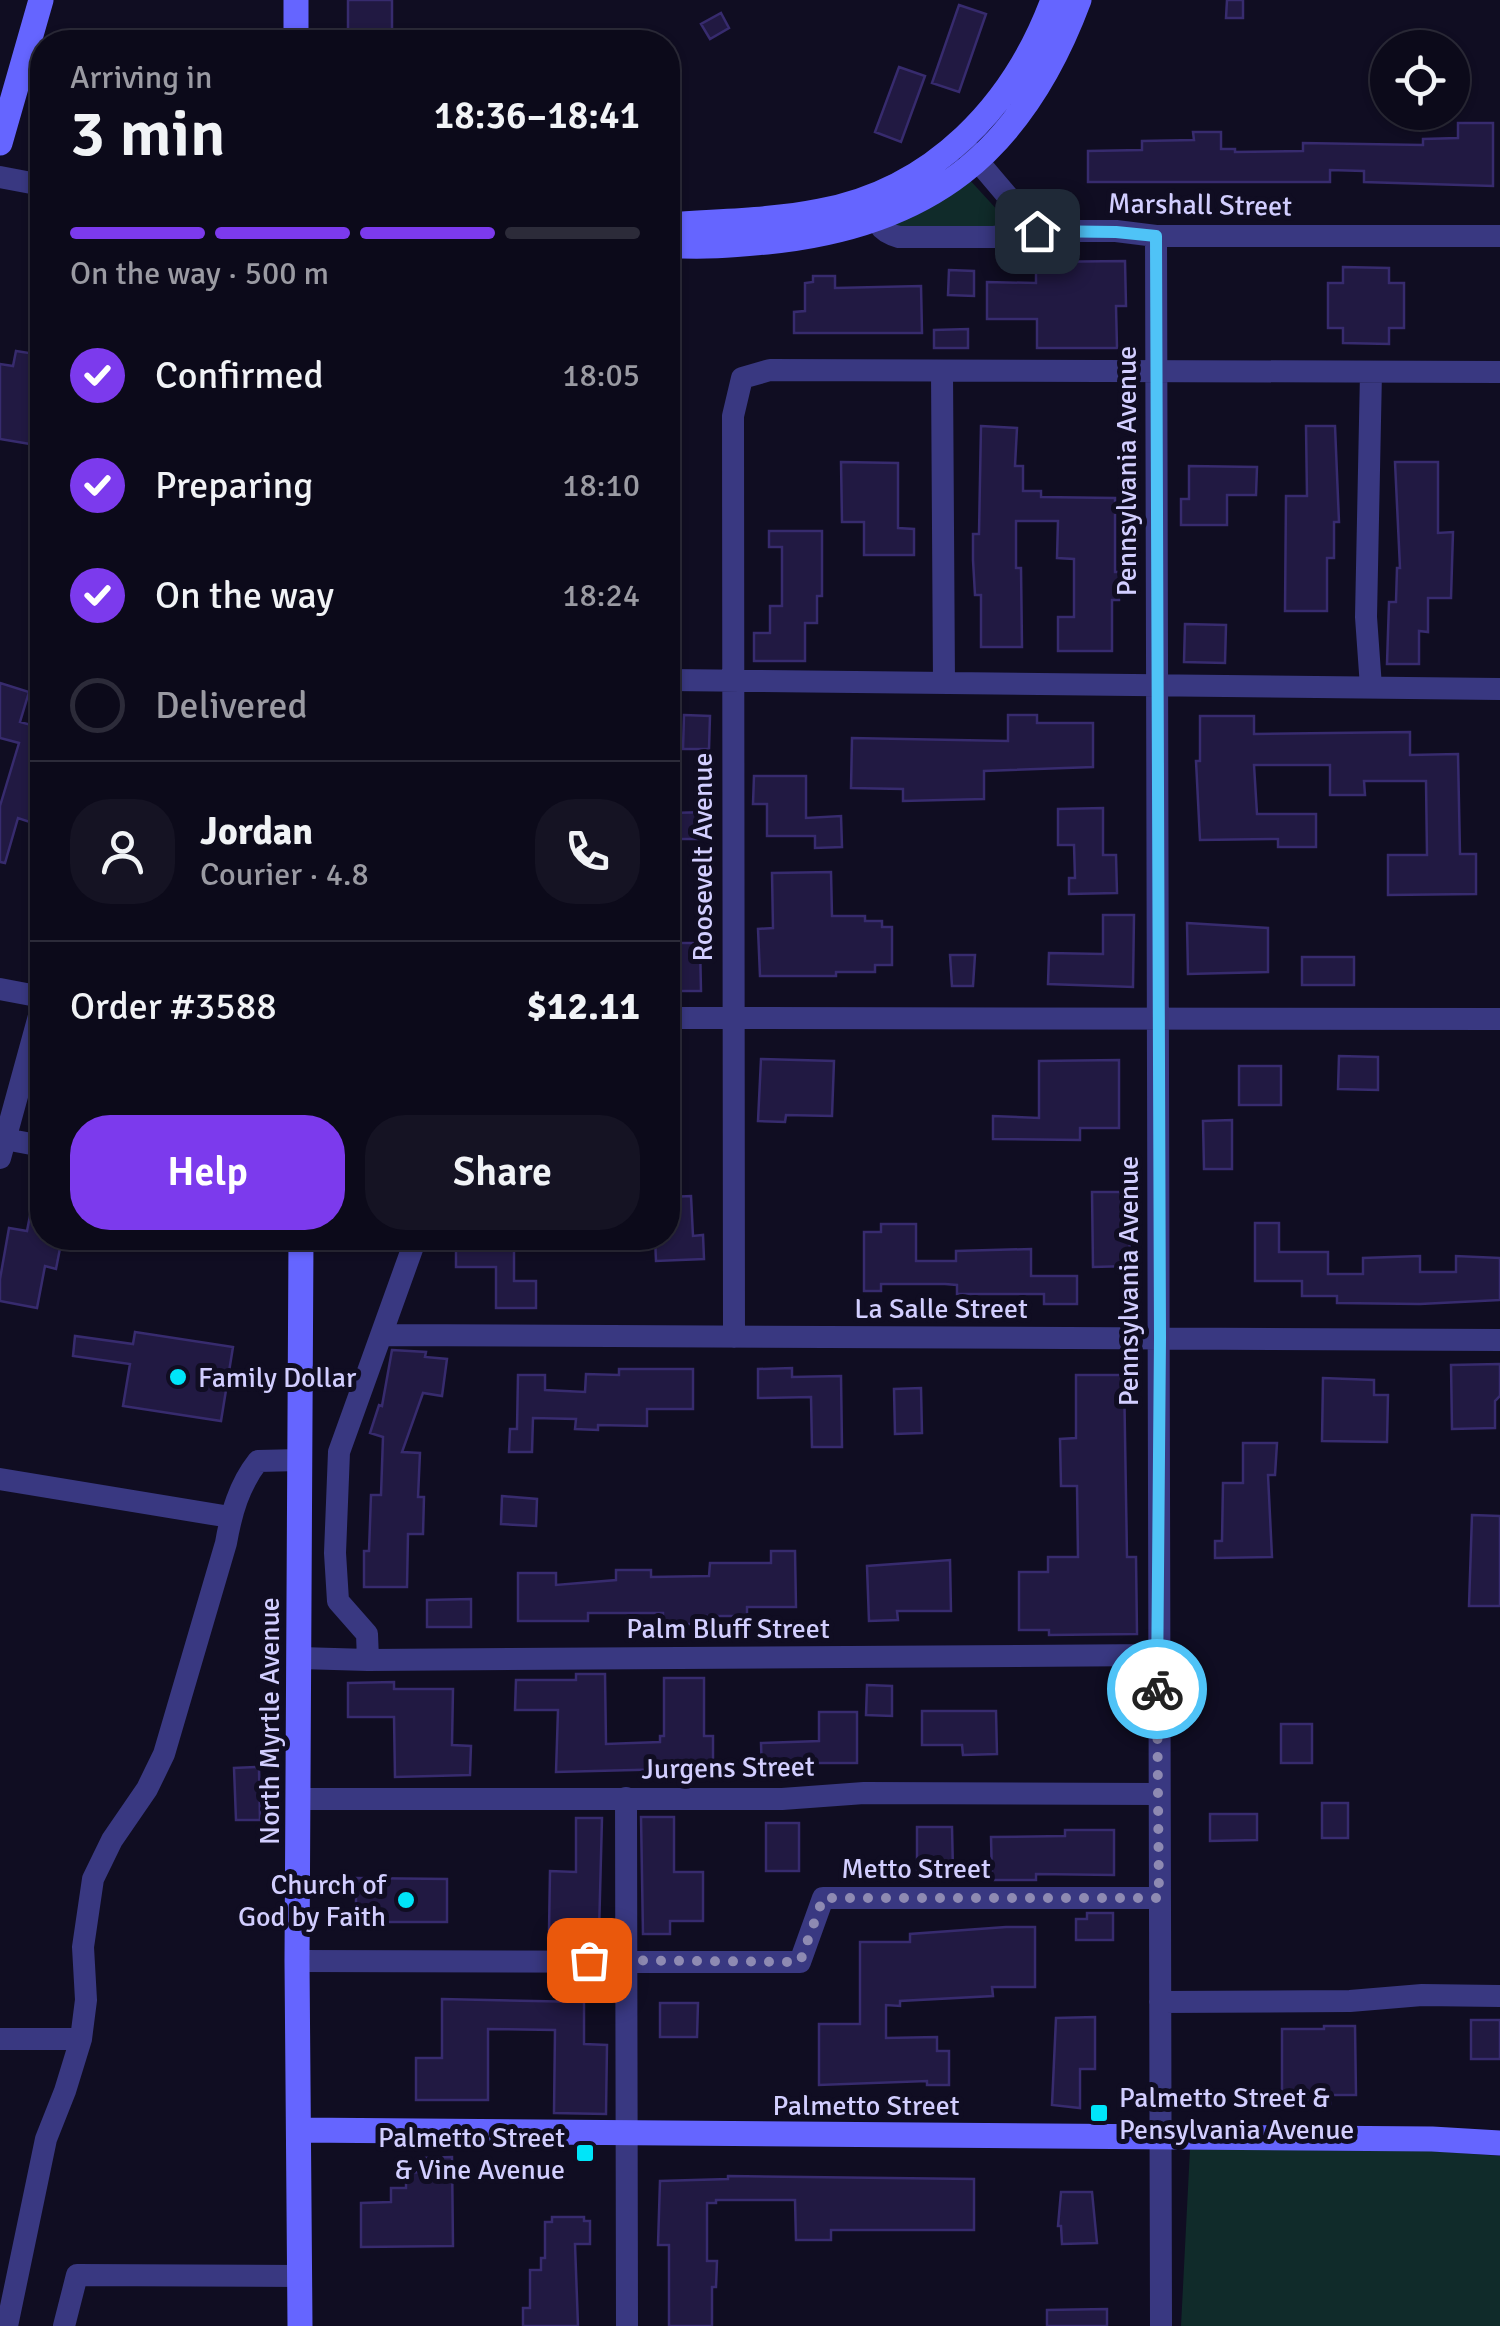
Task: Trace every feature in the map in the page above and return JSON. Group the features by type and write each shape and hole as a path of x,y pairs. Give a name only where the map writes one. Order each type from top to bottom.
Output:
{"main road":[{"path":"33,30 42,0"},
{"path":"296,0 296,30"},
{"path":"970,152 1026,62 1053,0"},
{"path":"680,224 789,216 840,206 888,190 1000,139 1039,88 1079,0"},
{"path":"0,143 30,41"},
{"name":"Marshall Street","path":"680,246 809,238 876,220 917,203 970,152"},
{"name":"North Myrtle Avenue","path":"300,2326 297,1961 301,1250"},
{"name":"Palmetto Street","path":"298,2130 1160,2136 1500,2143"},
{"name":"Palmetto Street","path":"1432,2139 1500,2133"}],"street":[{"path":"970,152 1037,231"},
{"path":"0,178 30,183"},
{"path":"888,190 878,200 876,220 886,234 899,238"},
{"name":"Marshall Street","path":"809,238 994,238 1037,231 1156,236 1500,236"},
{"name":"Pennsylvania Avenue","path":"1156,236 1160,2326"},
{"name":"Roosevelt Avenue","path":"734,1337 732,416 742,378 770,370 942,372"},
{"path":"944,683 942,372 1500,372"},
{"path":"1371,372 1366,617 1371,687"},
{"path":"680,680 1500,688"},
{"path":"0,989 30,998"},
{"path":"680,1018 1500,1019"},
{"path":"30,1046 3,1148 30,1147"},
{"path":"368,1660 366,1634 338,1602 335,1553 340,1452 412,1250"},
{"name":"La Salle Street","path":"382,1335 1500,1340"},
{"path":"7,2326 46,2139 66,2091 81,2039 86,2000 83,1947 92,1879 112,1840 148,1788 164,1754 226,1544 230,1517 247,1475 258,1461 300,1460"},
{"path":"0,1479 230,1517"},
{"name":"Palm Bluff Street","path":"300,1658 1157,1655"},
{"name":"Jurgens Street","path":"298,1799 1158,1794"},
{"path":"626,1798 627,2326"},
{"name":"Metto Street","path":"297,1961 800,1962 823,1898 1159,1898"},
{"path":"1160,2002 1350,2002 1422,1995 1500,1996"},
{"path":"0,2039 81,2039"},
{"path":"64,2326 76,2275 300,2276"}],"green space":[{"path":"968,178 1001,214 1003,219 997,228 896,228 890,221"},
{"path":"1190,2149 1432,2151 1500,2156 1500,2326 1181,2326"}],"building":[{"path":"348,0 392,0 392,30 348,30"},
{"path":"1227,0 1243,0 1243,18 1226,18"},
{"path":"959,5 986,14 959,92 932,83"},
{"path":"721,13 729,28 710,39 701,24"},
{"path":"899,67 925,76 901,142 875,132"},
{"path":"1470,123 1493,123 1493,186 1364,182 1364,171 1330,170 1330,182 1088,182 1088,151 1142,150 1142,141 1194,140 1193,132 1221,132 1221,149 1235,152 1303,151 1303,143 1423,145 1423,139 1458,138 1458,130 1470,130"},
{"path":"1125,261 1126,306 1116,306 1117,348 1037,348 1037,319 987,319 987,282 1036,283 1036,262"},
{"path":"1343,267 1389,268 1389,283 1404,283 1404,328 1389,328 1389,344 1343,343 1343,328 1328,328 1328,283 1343,283"},
{"path":"949,270 974,271 974,296 948,295"},
{"path":"813,276 835,276 835,288 921,286 922,333 794,333 794,312 805,311 805,283 813,282"},
{"path":"968,329 968,348 934,348 934,330"},
{"path":"16,351 30,353 30,444 0,439 0,364 13,366"},
{"path":"981,426 1017,428 1015,466 1023,466 1023,491 1041,491 1041,497 1115,498 1119,600 1112,600 1112,651 1058,651 1058,617 1074,617 1074,559 1057,558 1058,521 1016,521 1022,647 981,647 981,595 975,595 973,534 979,534"},
{"path":"1306,426 1335,426 1339,522 1334,522 1334,558 1327,558 1327,611 1285,611 1286,496 1307,496"},
{"path":"841,462 898,463 898,528 914,529 914,555 864,555 864,522 842,522"},
{"path":"1395,462 1438,462 1438,533 1453,532 1451,598 1428,598 1428,632 1419,631 1419,664 1387,664 1389,602 1396,602 1400,568"},
{"path":"1189,466 1257,467 1256,495 1227,495 1227,525 1181,525 1181,499 1189,499"},
{"path":"769,531 822,531 822,596 817,596 817,623 805,623 805,661 754,661 754,633 770,633 770,606 782,606 782,547 769,547"},
{"path":"1185,624 1226,625 1225,663 1184,662"},
{"path":"0,683 29,692 20,722 30,725 30,822 18,818 5,863 0,862 0,806 19,743 0,738"},
{"path":"684,715 710,716 709,749 683,749"},
{"path":"1008,715 1037,715 1037,723 1093,723 1093,767 984,771 984,799 903,801 903,789 851,788 852,738 1008,741"},
{"path":"1200,716 1254,716 1254,734 1410,732 1410,755 1458,754 1460,854 1476,854 1476,894 1388,895 1388,855 1427,855 1426,781 1364,781 1365,795 1330,795 1330,765 1254,765 1257,814 1316,814 1316,847 1278,847 1278,839 1200,840 1196,761 1200,761"},
{"path":"754,776 806,776 806,818 841,816 842,847 815,848 815,836 767,836 767,804 753,804"},
{"path":"1103,808 1103,855 1116,855 1117,893 1069,894 1069,878 1075,878 1074,845 1058,845 1058,809"},
{"path":"708,812 708,839 680,839 680,813"},
{"path":"831,872 832,916 865,916 865,921 882,921 882,927 892,927 892,965 875,965 875,972 836,972 836,976 760,976 758,929 773,928 772,873"},
{"path":"1103,915 1134,915 1133,987 1048,984 1049,953 1103,954"},
{"path":"1187,923 1268,928 1268,972 1188,974"},
{"path":"680,943 700,943 701,991 680,991"},
{"path":"950,955 975,955 973,986 952,986"},
{"path":"1302,957 1354,957 1354,985 1302,985"},
{"path":"1339,1056 1378,1057 1378,1090 1338,1089"},
{"path":"761,1059 834,1061 832,1116 786,1115 785,1122 758,1121"},
{"path":"1119,1060 1119,1128 1080,1128 1080,1140 993,1139 993,1116 1039,1118 1039,1061"},
{"path":"1239,1066 1281,1066 1281,1105 1239,1105"},
{"path":"1232,1120 1232,1169 1204,1169 1203,1121"},
{"path":"1092,1192 1129,1192 1130,1266 1093,1267"},
{"path":"680,1196 691,1196 693,1236 703,1235 704,1259 656,1261 656,1250 680,1250"},
{"path":"30,1216 30,1250 60,1250 56,1269 45,1266 37,1308 0,1301 9,1228 27,1231"},
{"path":"1255,1223 1279,1223 1279,1252 1328,1252 1328,1274 1363,1274 1363,1258 1420,1256 1420,1272 1456,1272 1456,1256 1500,1258 1500,1300 1337,1303 1337,1296 1302,1296 1302,1281 1255,1281"},
{"path":"881,1224 916,1224 916,1261 956,1261 956,1251 1031,1249 1031,1276 1077,1276 1077,1304 1044,1304 1044,1294 957,1294 957,1285 945,1284 881,1284 881,1291 864,1291 864,1232 881,1232"},
{"path":"456,1250 514,1250 514,1281 536,1281 536,1308 496,1308 496,1267 456,1267"},
{"name":"Family Dollar","path":"135,1332 233,1347 221,1421 123,1406 130,1364 73,1356 75,1336 133,1344"},
{"path":"392,1350 426,1352 425,1357 447,1359 442,1396 423,1393 402,1452 420,1453 418,1497 424,1497 423,1534 408,1534 407,1587 364,1587 371,1495 381,1495 383,1437 370,1433 379,1405 382,1406"},
{"path":"1500,1364 1495,1428 1452,1429 1451,1365"},
{"path":"792,1368 792,1377 841,1376 842,1447 812,1447 811,1397 758,1398 758,1369"},
{"path":"619,1369 693,1369 693,1409 647,1409 647,1426 598,1425 598,1430 575,1429 576,1419 533,1418 532,1452 509,1452 510,1429 517,1429 518,1375 545,1375 545,1390 585,1392 586,1374 619,1375"},
{"path":"1076,1375 1124,1375 1127,1557 1136,1557 1137,1634 1049,1635 1049,1630 1019,1630 1019,1572 1048,1572 1048,1557 1078,1557 1077,1486 1061,1486 1060,1439 1076,1438"},
{"path":"1323,1378 1374,1380 1374,1395 1388,1395 1387,1442 1322,1441"},
{"path":"921,1388 922,1433 895,1434 894,1389"},
{"path":"1243,1443 1277,1443 1275,1475 1268,1475 1272,1557 1215,1558 1215,1541 1222,1541 1223,1483 1243,1483"},
{"path":"502,1496 537,1499 536,1526 501,1524"},
{"path":"1472,1515 1500,1516 1500,1606 1469,1606"},
{"path":"771,1551 795,1551 796,1607 747,1607 747,1616 694,1616 695,1624 663,1624 663,1613 588,1613 588,1621 518,1621 518,1573 556,1573 556,1585 616,1580 616,1570 651,1570 651,1577 709,1576 710,1563 771,1563"},
{"path":"950,1560 951,1611 897,1611 898,1620 869,1621 867,1566"},
{"path":"471,1599 471,1627 427,1627 427,1600"},
{"path":"576,1674 605,1674 606,1744 660,1742 660,1736 664,1736 664,1678 704,1678 704,1736 713,1736 713,1768 556,1772 558,1710 515,1710 516,1680 576,1680"},
{"path":"394,1682 394,1689 453,1689 452,1745 471,1746 470,1775 395,1777 394,1717 348,1717 348,1683"},
{"path":"867,1685 892,1686 892,1716 866,1715"},
{"path":"922,1711 996,1711 997,1754 963,1755 962,1745 922,1745"},
{"path":"819,1712 857,1712 857,1763 799,1763 799,1773 762,1775 761,1743 819,1741"},
{"path":"1281,1724 1312,1724 1312,1763 1281,1763"},
{"path":"259,1767 260,1820 236,1820 234,1768"},
{"path":"1322,1803 1348,1803 1348,1838 1322,1838"},
{"path":"1210,1814 1257,1814 1257,1840 1210,1841"},
{"path":"641,1817 674,1817 674,1872 703,1872 703,1921 670,1921 670,1934 643,1934"},
{"path":"576,1818 602,1818 599,1933 549,1932 550,1871 576,1872"},
{"path":"766,1823 799,1823 799,1871 766,1871"},
{"path":"917,1827 952,1827 953,1871 917,1872"},
{"path":"1065,1830 1114,1830 1114,1875 1036,1874 1036,1880 992,1880 991,1837 1065,1836"},
{"path":"356,1878 447,1879 447,1922 356,1922"},
{"path":"1087,1913 1113,1913 1113,1940 1076,1940 1076,1919 1087,1919"},
{"path":"1035,1927 1035,1987 992,1987 993,1996 886,2005 886,2038 937,2037 937,2051 949,2051 949,2085 927,2085 927,2081 819,2085 819,2024 860,2024 860,1942 910,1942 910,1934"},
{"path":"442,1999 584,2002 584,2044 607,2045 606,2114 554,2113 555,2030 488,2029 488,2100 416,2100 416,2058 442,2058"},
{"path":"660,2003 698,2003 697,2037 660,2037"},
{"path":"1095,2017 1095,2069 1080,2069 1080,2108 1052,2105 1056,2018"},
{"path":"1471,2020 1500,2020 1500,2059 1471,2059"},
{"path":"1355,2026 1356,2095 1330,2095 1330,2104 1282,2104 1282,2029"},
{"path":"452,2157 453,2246 361,2247 361,2203 391,2202 391,2188 406,2188 406,2173 421,2172 421,2158"},
{"path":"728,2176 974,2179 974,2230 831,2230 831,2240 796,2240 795,2200 716,2200 707,2203 707,2261 717,2261 712,2326 669,2326 669,2245 658,2245 660,2181"},
{"path":"1061,2192 1092,2192 1097,2243 1062,2244 1058,2226"},
{"path":"552,2217 584,2217 584,2221 590,2221 590,2244 575,2244 578,2326 523,2326 523,2308 530,2308 530,2270 541,2270 545,2222 552,2222"},
{"path":"1107,2309 1107,2326 1047,2326 1047,2310"}],"way so far":[{"path":"589,1960 800,1962 823,1898 1159,1898 1157,1689"}],"place":[{"name":"Family Dollar","path":"178,1377"},
{"name":"Church of God by Faith","path":"406,1900"},
{"name":"Palmetto Street & Pensylvania Avenue","path":"1099,2113"},
{"name":"Palmetto Street & Vine Avenue","path":"585,2153"}],"route":[{"path":"1037,231 1156,236 1160,1338 1157,1689"}]}
